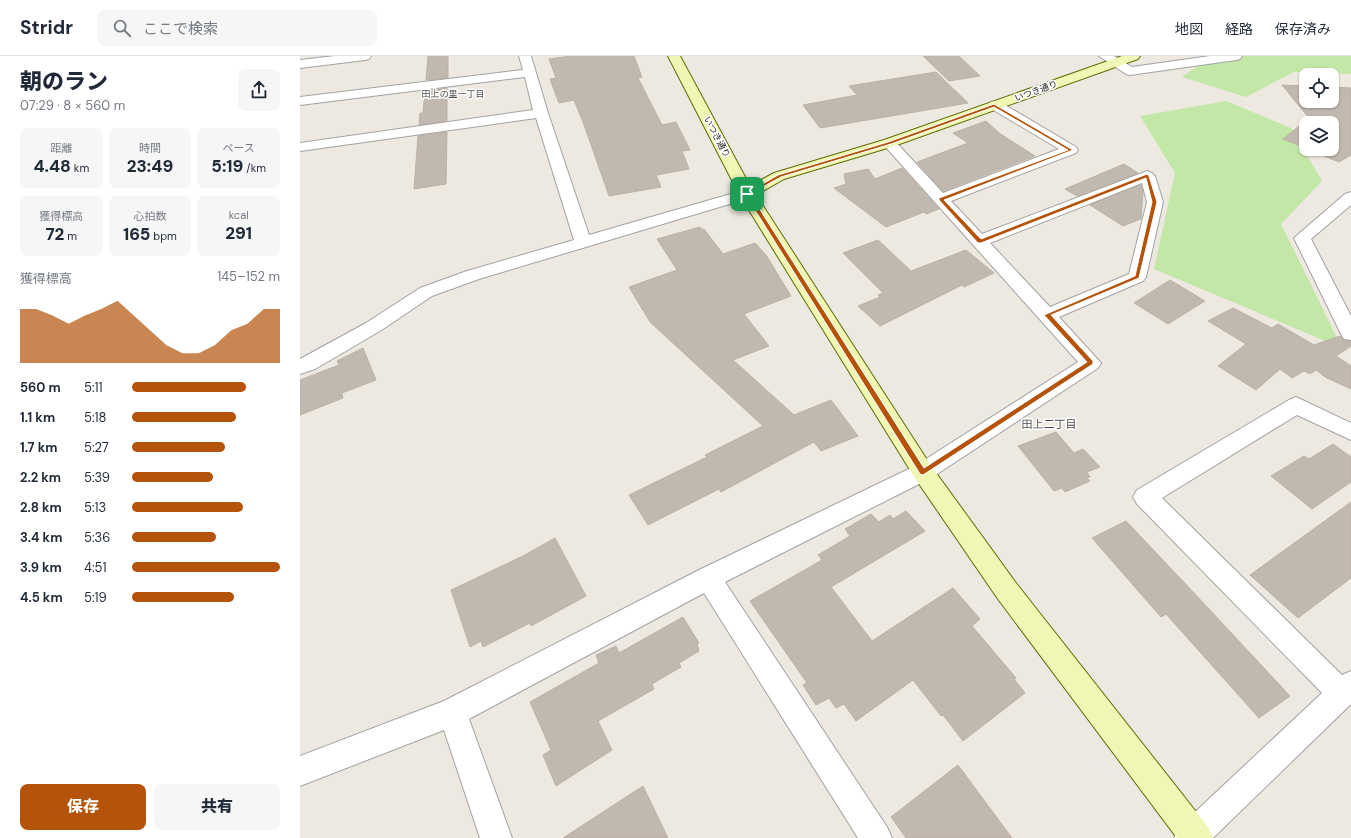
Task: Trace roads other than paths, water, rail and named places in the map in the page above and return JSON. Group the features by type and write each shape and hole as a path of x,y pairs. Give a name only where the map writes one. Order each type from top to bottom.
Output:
{"street":[{"path":"300,64 365,56"},
{"path":"525,56 541,113 583,243"},
{"name":"いつき通り","path":"674,56 747,194 779,176 889,143 994,106 1110,59 1134,56"},
{"path":"1110,59 1130,71 1236,56"},
{"path":"300,101 530,73"},
{"path":"941,199 1071,150 994,106"},
{"path":"300,147 541,113"},
{"path":"300,771 452,712 708,578 923,472 1091,363 889,143"},
{"path":"980,242 1147,176 1155,202 1137,277 1047,315"},
{"path":"300,367 308,364 373,327 426,292 473,275 747,194 923,472 1007,591 1194,837 1346,689 1145,497 1296,405 1351,432"},
{"path":"1351,197 1302,238 1351,334"},
{"path":"708,578 876,838"},
{"path":"452,712 496,838"}],"district":[{"name":"田上の里一丁目","path":"453,94"},
{"name":"田上二丁目","path":"1049,424"}]}
